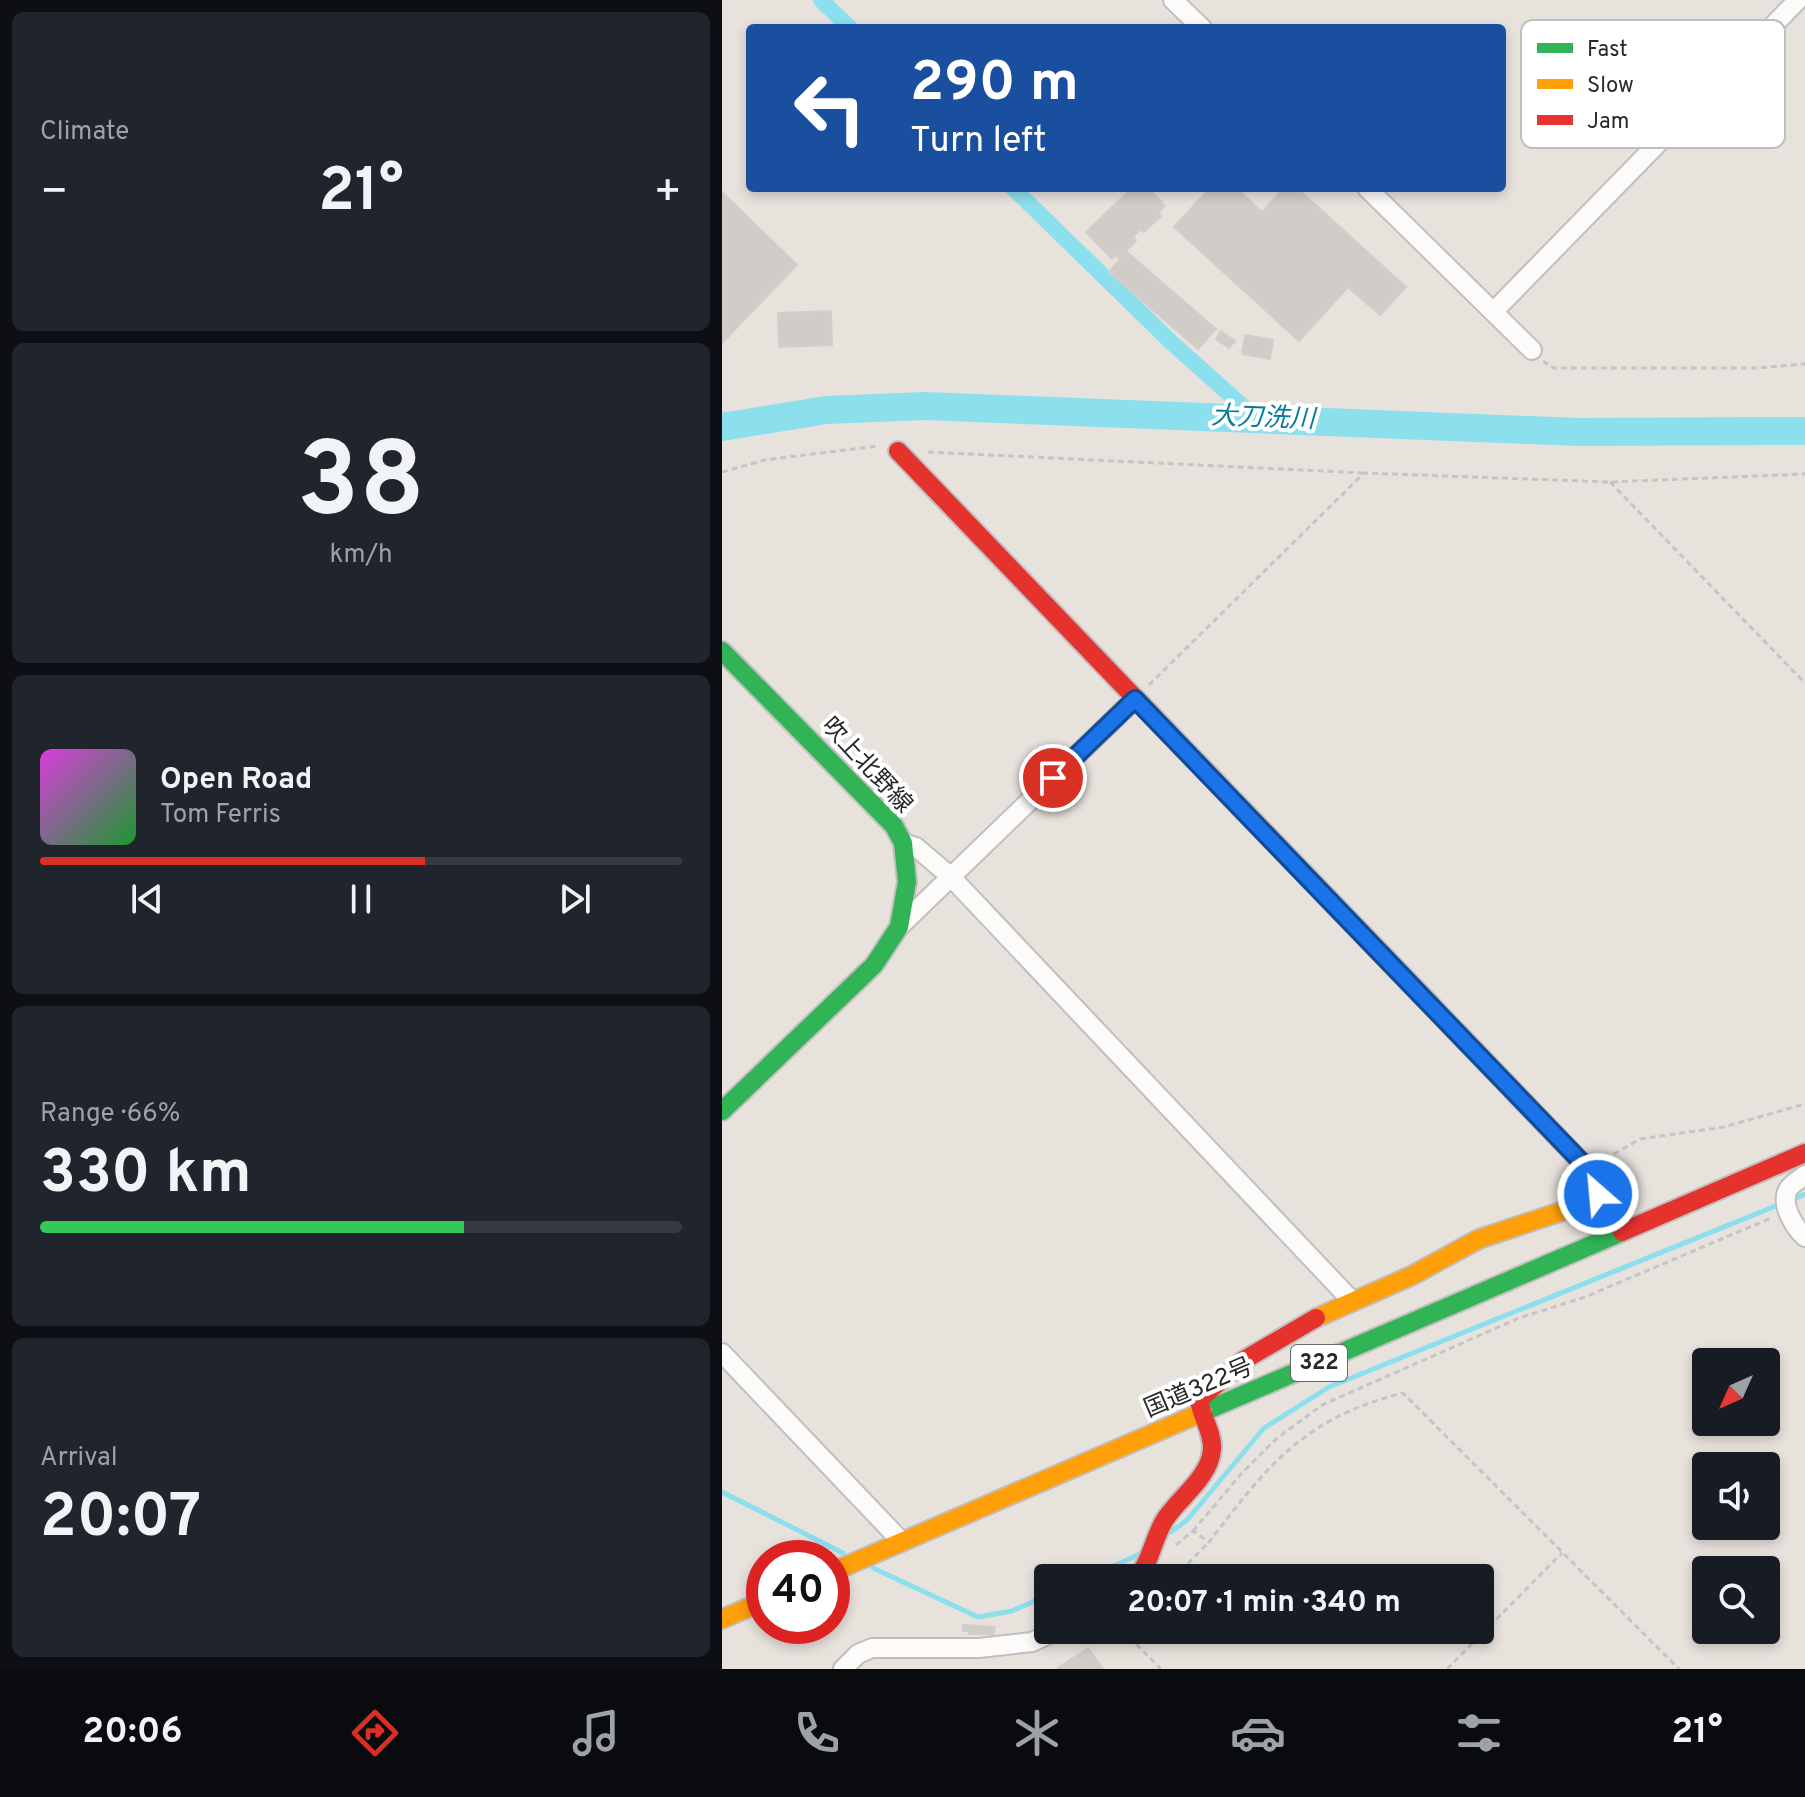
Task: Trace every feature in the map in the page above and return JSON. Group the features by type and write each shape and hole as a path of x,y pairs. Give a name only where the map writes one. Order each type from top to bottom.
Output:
{"main road":[{"path":"898,451 1600,1185 1598,1194 1590,1202 1477,1240 1243,1359 1199,1400 1200,1414 1211,1436 1212,1453 1200,1478 1163,1522 1149,1564"},
{"name":"吹上北野線","path":"722,651 894,826 903,843 907,882 899,927 874,965 722,1111"},
{"name":"国道322号","path":"850,1564 1805,1153"},
{"path":"722,1619 746,1609"}],"street":[{"path":"1173,0 1198,24"},
{"path":"1778,20 1798,0"},
{"path":"1494,311 1653,148"},
{"path":"1371,192 1532,350"},
{"path":"899,927 1135,699"},
{"path":"903,843 916,847 951,877 1352,1301"},
{"path":"1805,1175 1790,1185 1786,1195 1788,1211 1805,1237"},
{"path":"722,1353 902,1542"},
{"path":"843,1669 858,1654 872,1648 979,1648 1034,1641"}],"path":[{"path":"1532,350 1553,368 1757,368 1805,364"},
{"path":"722,472 765,460 878,445 898,451"},
{"path":"929,452 1610,482 1805,474"},
{"path":"1135,699 1364,473"},
{"path":"1610,482 1805,683"},
{"path":"1588,1169 1640,1139 1724,1127 1805,1104"},
{"path":"1170,1549 1193,1531 1241,1474 1276,1439 1322,1405 1519,1318 1585,1297 1788,1211"},
{"path":"1188,1564 1209,1542 1268,1467 1304,1436 1332,1417 1371,1401 1403,1393 1679,1669"},
{"path":"1193,1531 1209,1542"},
{"path":"1447,1669 1562,1553"},
{"path":"1136,1644 1161,1669"}],"building":[{"path":"722,192 797,265 722,343"},
{"path":"1128,192 1153,192 1165,206 1158,213 1161,216 1144,232 1141,229 1133,237 1136,241 1119,258 1116,255 1112,259 1086,232"},
{"path":"1206,192 1240,192 1262,212 1280,192 1301,192 1406,287 1380,315 1348,287 1299,341 1174,227"},
{"path":"1127,252 1216,329 1198,349 1109,272"},
{"path":"831,311 832,345 779,347 778,313"},
{"path":"1221,331 1235,341 1229,348 1216,339"},
{"path":"1245,335 1273,340 1270,359 1242,354"},
{"path":"963,1625 995,1627 994,1634 969,1634 970,1631 963,1631"},
{"path":"1088,1648 1103,1669 1058,1668"}],"waterway":[{"path":"821,0 846,24"},
{"path":"1017,192 1171,342 1257,419"},
{"name":"大刀洗川","path":"722,427 826,410 925,406 1579,432 1805,431"},
{"path":"1792,1200 1805,1194"},
{"path":"1171,1532 1187,1520 1264,1428 1329,1387 1783,1203"},
{"path":"722,1492 817,1540"},
{"path":"1118,1564 1140,1554"},
{"path":"873,1568 978,1617 1012,1611 1034,1601"}],"traffic: fast":[{"path":"722,651 894,826 903,843 907,882 899,927 874,965 722,1111"},
{"path":"1136,699 1430,1004"},
{"path":"1203,1412 1622,1232"}],"traffic: slow":[{"path":"1316,1318 1413,1275 1479,1239 1590,1202 1598,1194 1600,1185 1588,1169 1430,1004"},
{"path":"850,1564 1203,1412"},
{"path":"722,1619 746,1609"}],"traffic: jam":[{"path":"898,451 1136,699"},
{"path":"1622,1232 1805,1153"},
{"path":"1146,1564 1164,1521 1200,1478 1210,1459 1211,1436 1199,1400 1244,1360 1316,1318"}],"route":[{"path":"1053,778 1135,699 1596,1177 1600,1185 1598,1194"}]}
